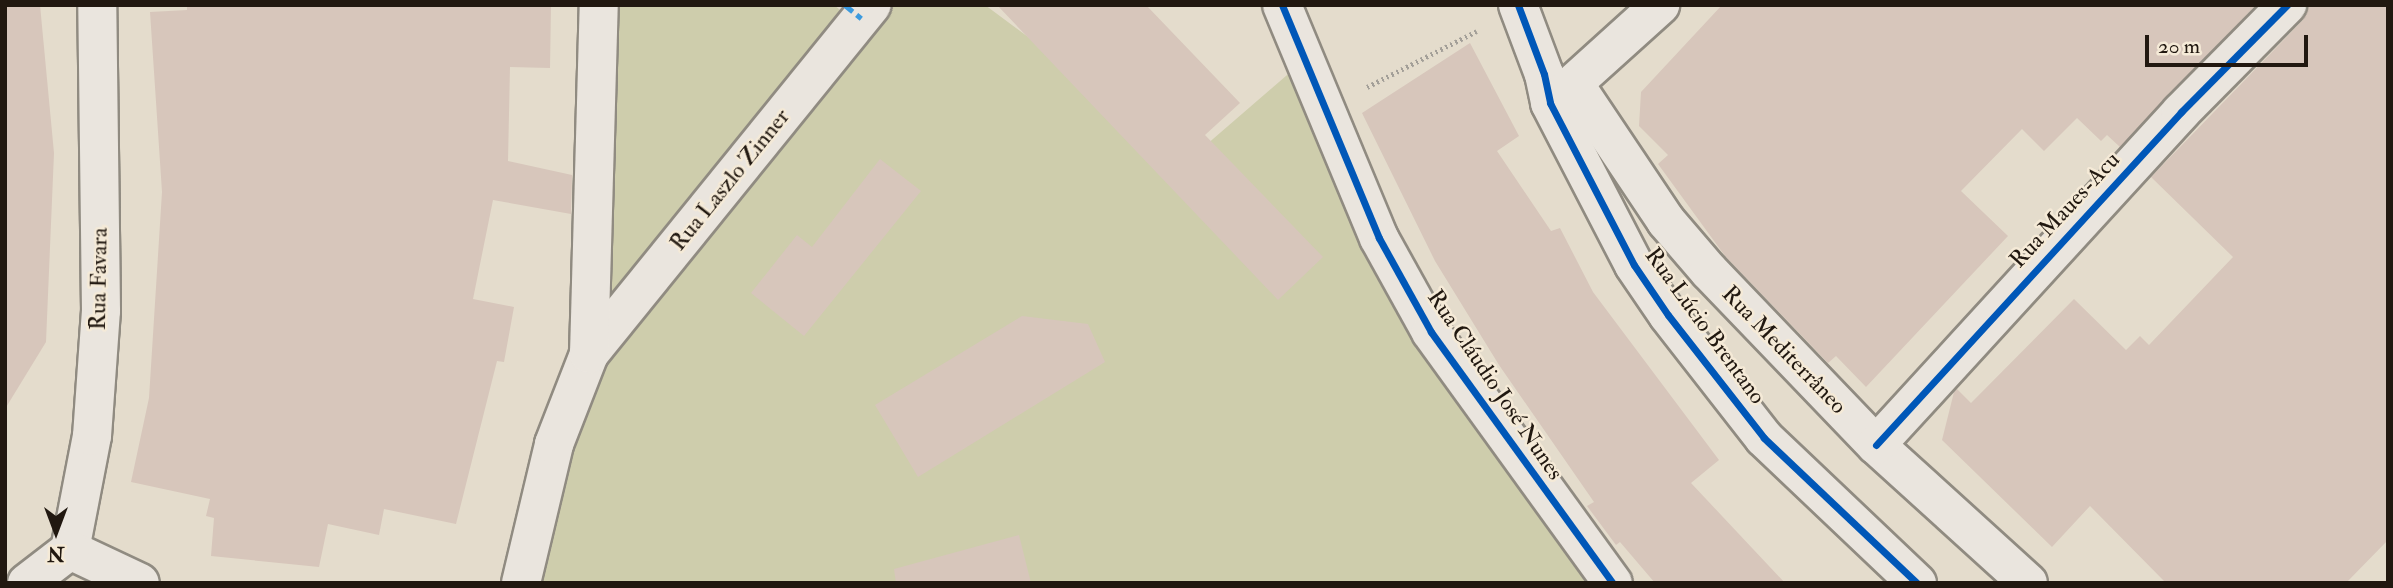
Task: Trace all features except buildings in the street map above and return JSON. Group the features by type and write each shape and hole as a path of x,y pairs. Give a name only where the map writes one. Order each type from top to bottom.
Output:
{"street":[{"name":"Rua Favara","path":"70,550 92,436 101,312 96,5"},
{"path":"521,583 554,444 589,354 598,5"},
{"name":"Rua Laszlo Zinner","path":"589,354 872,5"},
{"name":"Rua Cláudio José Nunes","path":"1282,5 1379,239 1431,332 1613,583"},
{"path":"1557,88 1660,5"},
{"name":"Rua Maues-Acu","path":"1875,445 2181,112 2287,5"},
{"name":"Rua Lúcio Brentano","path":"1519,9 1557,88 1634,265 1668,315 1764,438 1917,583"},
{"name":"Rua Mediterrâneo","path":"1557,88 1666,221 1875,445 2028,583"},
{"path":"27,583 70,550 140,583"}],"path":[{"path":"1324,110 1519,9"}],"green space":[{"path":"604,5 834,5 851,19 607,321"},
{"path":"874,5 985,5 1191,158 1301,63 1380,247 1610,583 523,583 590,355"}],"marked path":[{"path":"845,5 861,18"}],"cycle path":[{"path":"1282,5 1379,238 1431,332 1613,583"},
{"path":"1518,5 1544,74 1550,103 1634,265 1668,315 1764,438 1917,583"},
{"path":"1876,445 2181,112 2287,5"}]}
